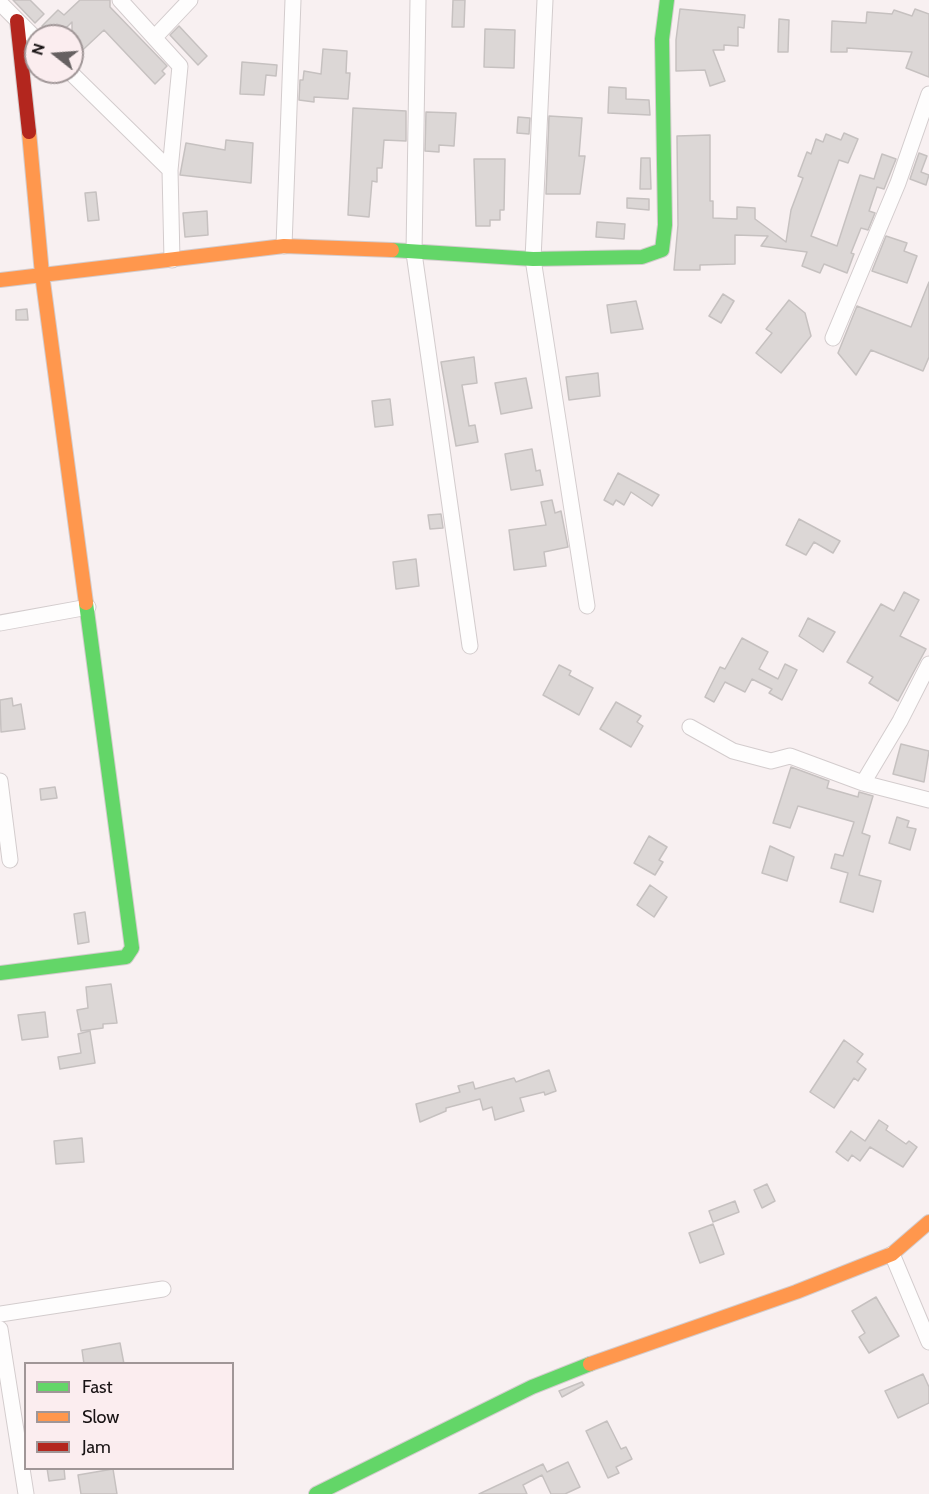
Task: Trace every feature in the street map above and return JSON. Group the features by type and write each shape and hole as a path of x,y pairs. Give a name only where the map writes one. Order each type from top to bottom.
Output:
{"street":[{"path":"120,0 180,66 170,170 172,260"},
{"path":"154,37 190,0"},
{"path":"284,246 293,0"},
{"path":"418,0 414,253 470,646"},
{"path":"545,0 533,259 587,606"},
{"path":"0,280 284,246 348,247 533,259 642,257 662,250 665,203 662,39 668,0"},
{"path":"0,3 24,28"},
{"path":"0,973 126,957 132,948 42,274 17,21"},
{"path":"81,84 170,170"},
{"path":"833,338 898,183 929,94"},
{"path":"0,623 88,607"},
{"path":"863,783 900,721 929,663"},
{"path":"690,727 733,751 771,761 790,756 863,783 929,800"},
{"path":"0,781 10,860"},
{"path":"323,1493 532,1387 628,1350 796,1292 892,1254 929,1222"},
{"path":"892,1254 929,1342"},
{"path":"0,1314 163,1289"},
{"path":"0,1329 26,1494"}],"building":[{"path":"13,0 30,0 44,14 35,23"},
{"path":"80,0 110,0 110,7 167,66 162,71 165,74 155,84 104,30 84,49 84,24 72,24 72,22 70,24 44,24 58,10 64,15"},
{"path":"453,0 465,0 464,27 452,27"},
{"path":"680,9 745,15 744,28 738,27 738,46 724,45 724,50 713,50 725,81 710,86 705,70 676,71 676,40"},
{"path":"915,9 929,14 929,77 906,68 912,52 847,48 847,52 831,52 832,21 866,23 867,12 892,14 894,10 912,16"},
{"path":"779,19 789,20 788,52 778,52"},
{"path":"179,26 207,56 198,65 170,35"},
{"path":"485,29 515,30 514,68 484,67"},
{"path":"323,49 347,51 346,73 350,73 348,99 314,97 314,102 299,100 300,80 303,80 304,71 321,74"},
{"path":"242,62 277,65 276,76 266,75 264,95 240,94"},
{"path":"609,87 626,88 626,99 649,100 650,115 608,113"},
{"path":"353,108 406,111 406,141 384,140 382,168 377,168 377,182 372,181 369,217 348,215"},
{"path":"426,112 456,113 454,146 439,145 439,152 425,151"},
{"path":"549,116 582,118 579,156 585,156 580,194 546,194"},
{"path":"518,117 530,118 529,134 517,133"},
{"path":"844,133 858,139 848,163 839,160 811,236 837,246 860,175 874,179 882,154 896,159 884,189 877,187 869,211 875,213 868,230 861,228 851,253 854,254 847,273 824,264 820,273 802,266 807,252 761,246 768,236 735,235 735,264 700,265 700,270 674,270 678,225 677,136 710,135 710,201 713,201 713,218 737,219 737,207 755,208 755,219 786,242 791,210 803,178 798,176 807,152 811,154 816,139 823,142 826,134 841,140"},
{"path":"226,140 253,143 251,183 180,175 186,143 225,150"},
{"path":"919,153 927,156 921,172 929,175 926,185 910,179"},
{"path":"641,158 650,158 651,189 640,189"},
{"path":"474,159 505,159 504,210 500,210 500,220 490,220 490,226 476,226"},
{"path":"96,192 99,220 88,221 85,193"},
{"path":"627,198 649,199 649,210 627,208"},
{"path":"207,211 208,235 185,237 183,213"},
{"path":"597,222 625,224 624,239 596,237"},
{"path":"886,236 907,243 904,251 917,256 907,283 872,271"},
{"path":"929,282 929,357 923,371 871,350 856,375 838,353 857,306 911,327"},
{"path":"723,294 734,301 721,323 709,316"},
{"path":"789,300 805,313 811,336 781,373 756,353 772,333 766,329"},
{"path":"636,301 643,329 611,333 607,305"},
{"path":"27,309 28,320 16,320 16,310"},
{"path":"474,357 477,383 462,385 469,426 475,425 478,442 456,446 441,362"},
{"path":"598,373 600,396 569,400 566,377"},
{"path":"526,378 532,408 501,414 495,383"},
{"path":"390,399 393,425 375,427 372,401"},
{"path":"532,449 536,471 540,470 543,485 511,490 505,454"},
{"path":"618,473 659,495 652,506 631,492 624,505 616,500 613,505 604,500"},
{"path":"552,500 555,513 561,511 568,547 544,552 546,566 514,570 509,530 546,525 541,502"},
{"path":"441,514 443,528 430,529 428,515"},
{"path":"799,519 840,541 833,553 814,542 806,555 786,545"},
{"path":"416,559 419,586 396,589 393,562"},
{"path":"904,592 919,600 900,636 926,649 898,701 869,683 873,677 847,662 881,604 894,611"},
{"path":"808,618 835,632 823,652 799,636"},
{"path":"742,638 768,652 759,669 778,679 785,664 797,670 782,700 769,693 772,689 752,679 745,692 725,682 714,702 705,697 720,667 725,669"},
{"path":"559,665 571,671 569,675 593,688 579,715 543,695"},
{"path":"12,698 13,706 21,704 25,729 1,732 0,700"},
{"path":"616,702 641,716 637,722 643,726 631,747 600,729"},
{"path":"901,744 929,751 924,782 893,774"},
{"path":"791,767 829,781 827,788 858,797 859,792 873,796 862,833 870,836 859,875 881,881 873,912 840,902 848,873 831,868 835,854 843,856 854,822 798,806 790,828 773,823"},
{"path":"55,787 57,798 41,800 40,789"},
{"path":"897,817 909,821 907,827 916,829 910,850 889,843"},
{"path":"649,836 667,847 659,860 663,862 655,875 634,863"},
{"path":"770,846 794,857 787,881 762,873"},
{"path":"650,885 667,897 654,917 637,905"},
{"path":"85,912 89,942 78,944 74,914"},
{"path":"111,984 117,1023 103,1024 103,1028 81,1031 77,1010 88,1008 86,987"},
{"path":"45,1012 48,1037 22,1040 18,1015"},
{"path":"90,1031 95,1063 60,1069 58,1057 81,1053 78,1034"},
{"path":"844,1040 863,1054 857,1062 866,1069 858,1081 854,1078 834,1108 810,1092"},
{"path":"549,1070 556,1091 545,1095 544,1092 520,1098 524,1111 495,1120 492,1107 483,1110 480,1099 446,1108 446,1111 420,1122 416,1104 460,1092 458,1086 473,1082 475,1089 514,1078 516,1082"},
{"path":"879,1120 888,1126 886,1130 906,1144 909,1141 917,1147 903,1167 870,1147 860,1161 852,1155 848,1161 836,1152 851,1131 865,1141"},
{"path":"82,1138 84,1162 56,1164 54,1141"},
{"path":"767,1184 775,1201 762,1208 754,1190"},
{"path":"735,1201 739,1212 713,1222 709,1211"},
{"path":"713,1224 724,1254 700,1263 689,1233"},
{"path":"876,1297 899,1336 869,1353 859,1337 865,1333 852,1311"},
{"path":"120,1343 124,1362 84,1362 82,1350"},
{"path":"923,1374 929,1387 929,1403 898,1418 885,1391"},
{"path":"582,1382 584,1385 562,1397 559,1391"},
{"path":"607,1421 621,1449 626,1447 632,1459 616,1467 619,1473 608,1478 586,1431"},
{"path":"568,1462 580,1487 565,1494 551,1494 542,1475 523,1485 527,1494 479,1494 543,1464 547,1472"},
{"path":"47,1470 64,1470 65,1479 49,1481"},
{"path":"113,1470 117,1494 81,1494 78,1475"}],"traffic: fast":[{"path":"392,250 533,259 642,257 662,250 665,225 662,39 667,0"},
{"path":"0,973 126,957 132,948 86,603"},
{"path":"316,1494 532,1387 590,1364"}],"traffic: slow":[{"path":"29,132 42,274 86,603"},
{"path":"0,280 284,246 392,250"},
{"path":"590,1364 796,1292 892,1254 929,1222"}],"traffic: jam":[{"path":"17,21 29,132"}]}
